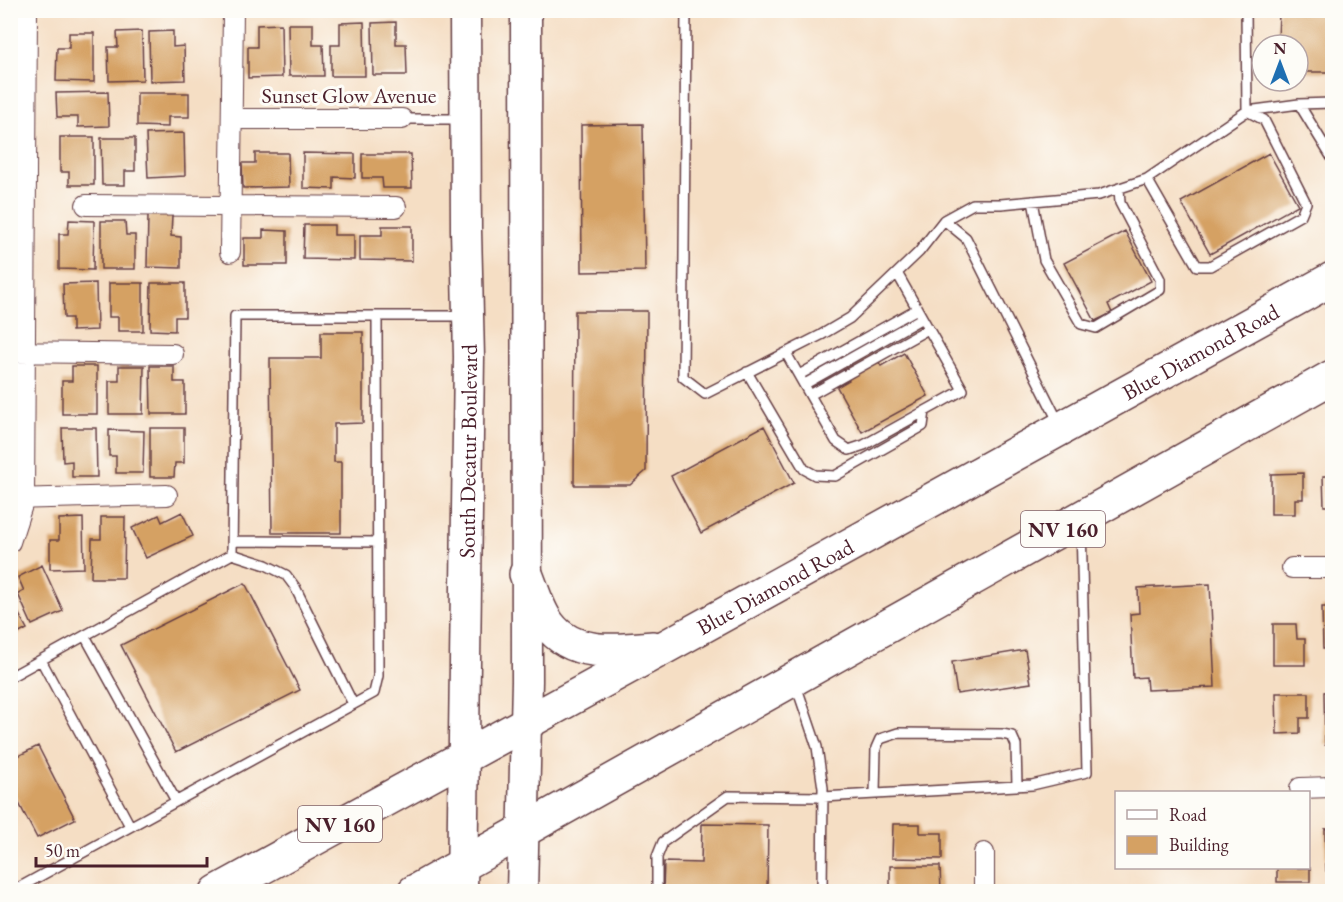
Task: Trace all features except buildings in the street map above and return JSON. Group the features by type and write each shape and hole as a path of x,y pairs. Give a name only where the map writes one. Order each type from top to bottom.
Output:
{"highway":[{"name":"Blue Diamond Road","path":"217,891 525,724 1332,279"},
{"name":"NV 160","path":"414,891 462,878 523,830 1332,377"},
{"path":"526,574 539,608 549,625 563,639 583,647 611,652 667,646"}],"main road":[{"name":"South Decatur Boulevard","path":"462,878 469,316 465,10"},
{"path":"522,891 526,574 526,10"}],"street":[{"path":"10,542 16,530 17,499 19,108 27,10"},
{"path":"230,252 233,10"},
{"name":"Sunset Glow Avenue","path":"232,119 402,119"},
{"path":"86,205 396,207"},
{"path":"18,352 172,354"},
{"path":"17,499 167,495"},
{"path":"1292,568 1332,568"},
{"path":"1300,788 1332,787"},
{"path":"984,853 984,891"}],"lane":[{"path":"686,10 683,377 705,394 850,318 919,252 944,220 973,204 1001,204 1099,195 1147,179 1247,111 1299,104 1332,103"},
{"path":"1246,10 1247,111"},
{"path":"1299,104 1332,158"},
{"path":"1147,179 1197,267 1210,266 1301,215 1306,202 1304,196 1264,120 1247,111"},
{"name":"Sunset Glow Avenue","path":"402,119 465,119"},
{"path":"1033,201 1044,260 1081,324 1096,328 1160,290 1160,279 1120,203 1119,188"},
{"path":"944,220 966,238 1062,428"},
{"path":"786,353 836,441 849,450 864,445 963,390 897,273"},
{"path":"799,375 919,313"},
{"path":"805,384 919,313"},
{"path":"232,554 235,316 469,316"},
{"path":"11,891 374,693 378,676 377,316"},
{"path":"810,395 928,329"},
{"path":"747,372 804,469 815,475 835,476 861,463 923,426 925,411"},
{"path":"657,891 657,856 663,842 728,796 823,797 1032,785 1087,772 1081,519"},
{"path":"232,540 377,542"},
{"path":"10,677 232,554 286,574 295,587 353,704"},
{"path":"85,636 176,801"},
{"path":"41,660 130,826"},
{"path":"794,679 817,747 823,797 822,891"},
{"path":"875,794 876,748 880,739 898,733 1012,736 1016,745 1017,786"}]}
